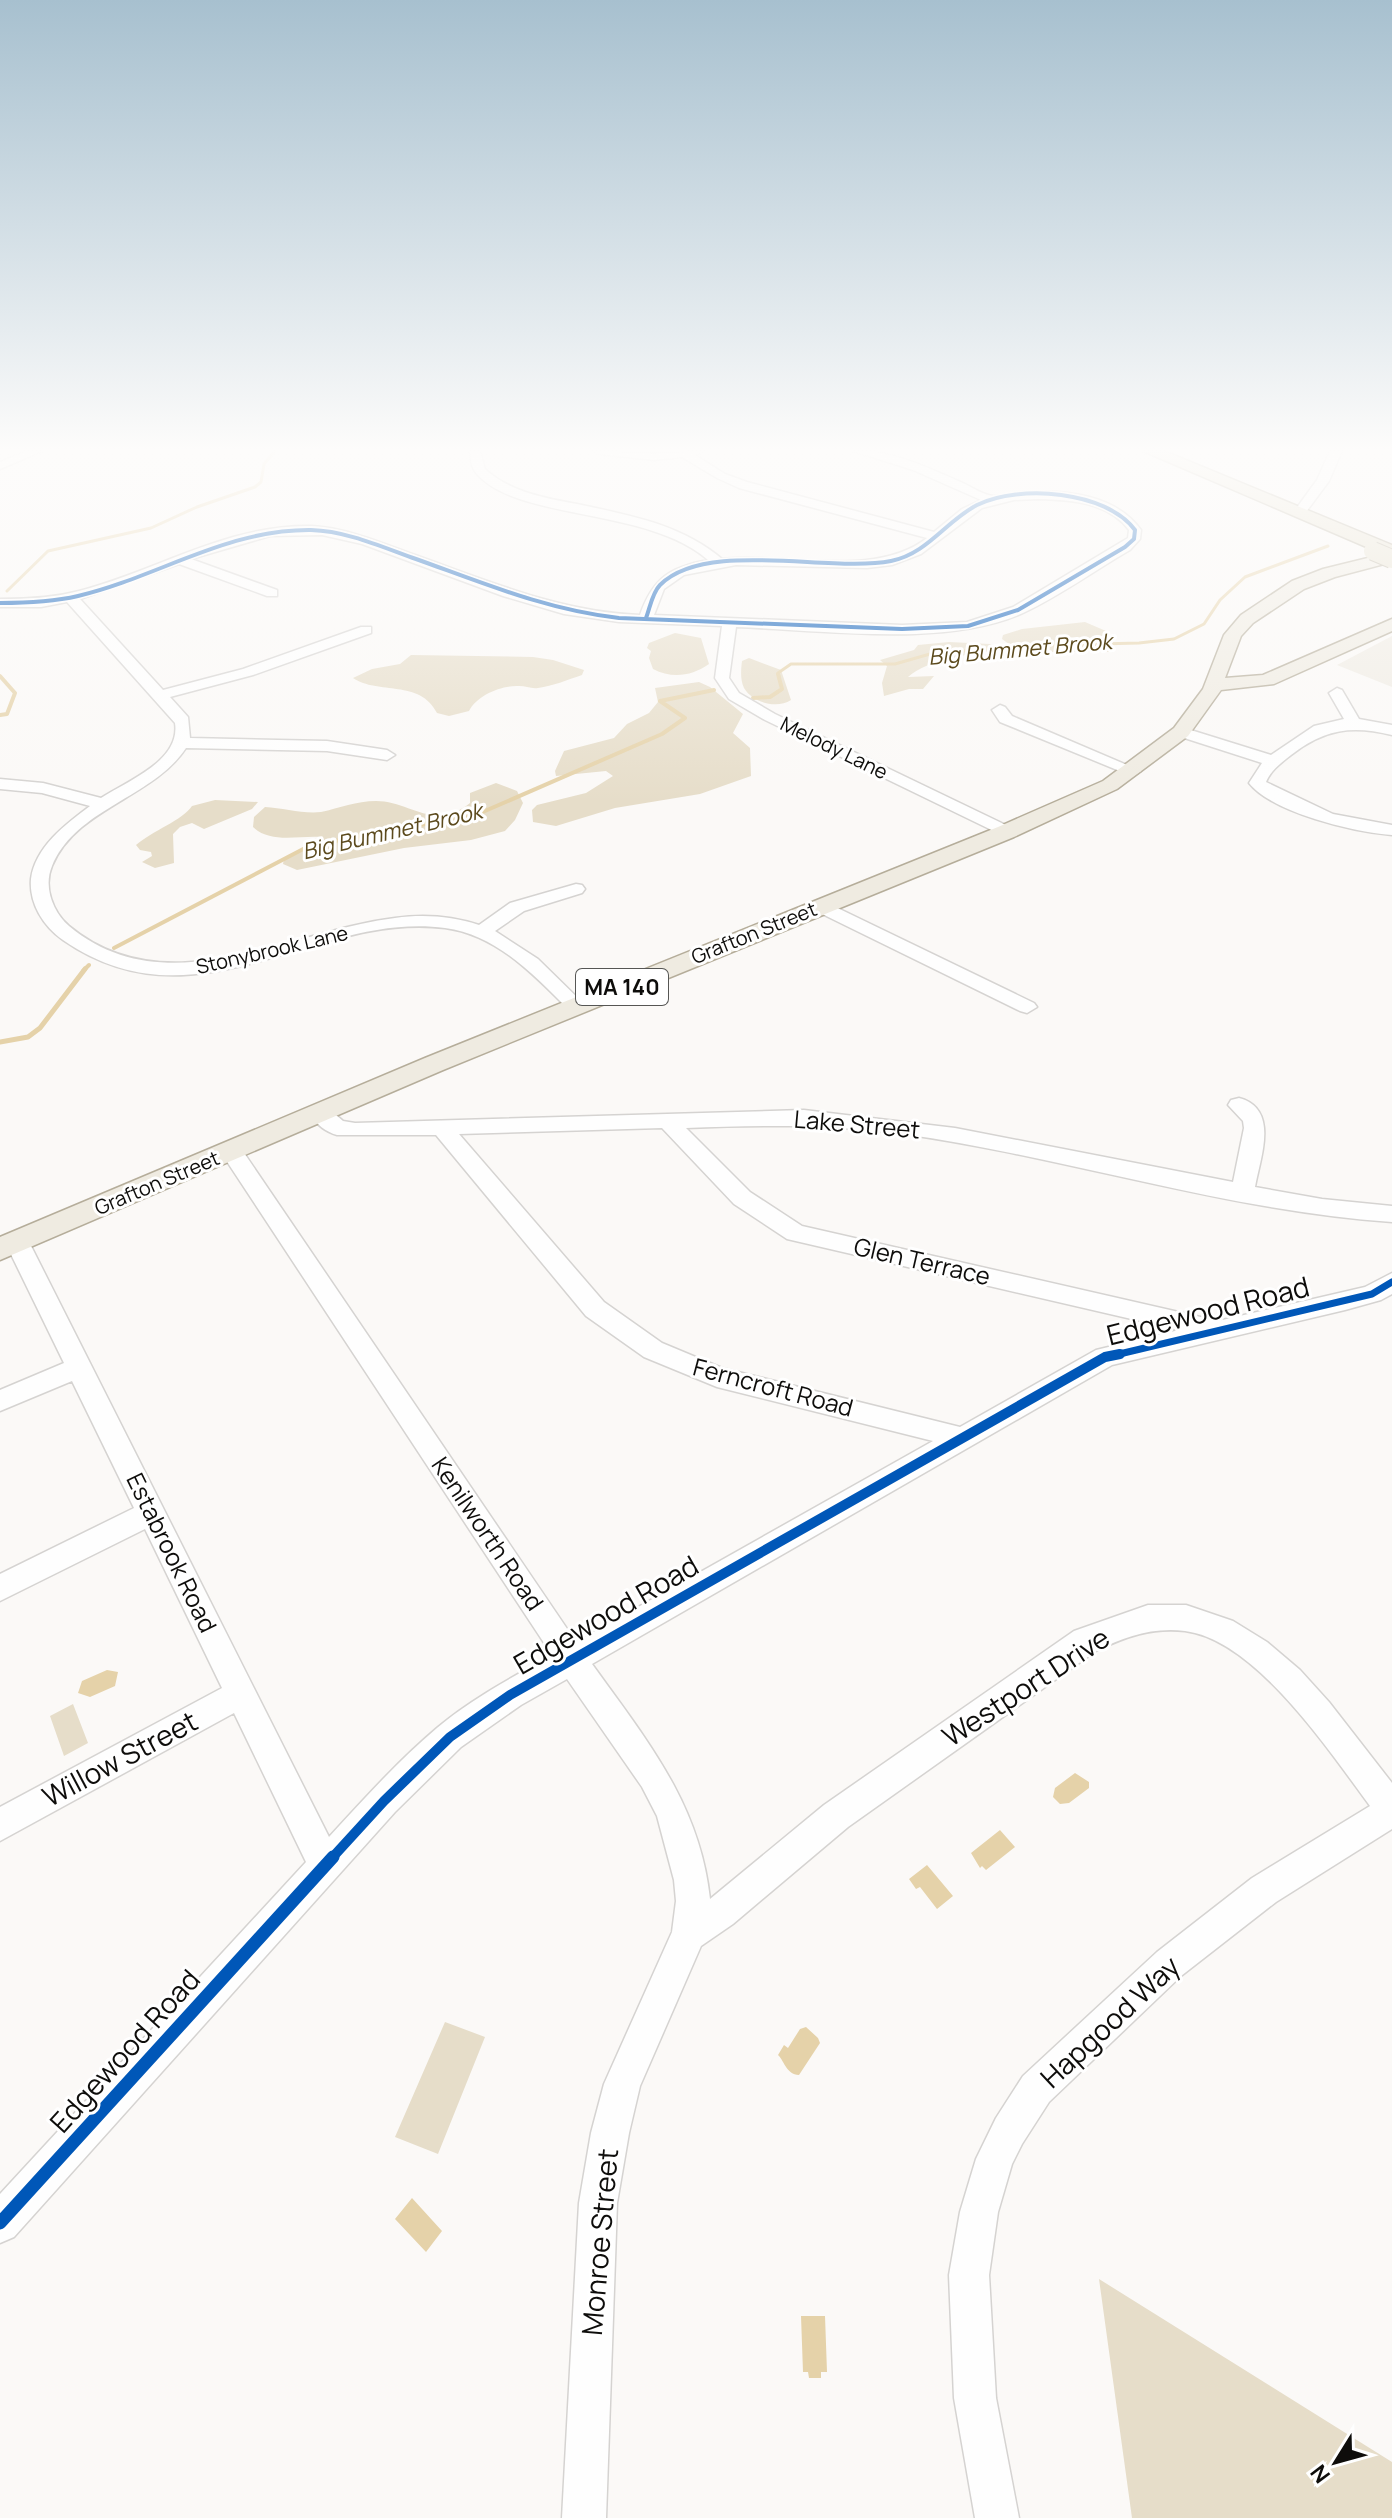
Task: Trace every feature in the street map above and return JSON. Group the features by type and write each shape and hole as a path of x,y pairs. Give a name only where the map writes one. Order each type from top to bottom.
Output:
{"main road":[{"name":"MA 140","path":"1218,673 1237,629 1266,604 1289,589 1343,569"},
{"path":"1218,673 1232,669 1251,675 1280,674 1392,624"},
{"name":"Grafton Street","path":"9,1245 576,1006 1076,802 1133,771 1181,732 1218,673"}],"street":[{"path":"0,603 72,599 156,569"},
{"path":"204,569 272,593"},
{"path":"444,569 558,608 602,617 919,629 982,623 1018,610 1088,569"},
{"path":"646,618 656,590 667,579 691,569"},
{"path":"72,599 184,724 181,743 302,744 387,755"},
{"name":"Melody Lane","path":"730,622 722,678 734,696 770,717 1006,832"},
{"path":"160,695 248,672 366,630"},
{"path":"1337,693 1354,724"},
{"path":"1000,710 1006,719 1133,771"},
{"path":"1392,730 1354,724 1314,730 1273,761 1258,780 1258,785 1265,791 1344,824 1392,830"},
{"path":"1181,732 1273,761"},
{"name":"Stonybrook Lane","path":"181,743 166,763 104,804 57,842 41,868 39,896 55,924 68,935 117,961 168,971 197,969 371,928 441,922 482,931 519,952 576,1006"},
{"path":"0,784 43,788 104,804"},
{"path":"482,931 517,907 576,889"},
{"path":"821,906 854,925 1027,1007"},
{"path":"1239,1105 1253,1119 1255,1128 1242,1192"},
{"name":"Lake Street","path":"321,1114 331,1124 343,1129 804,1117 875,1121 1324,1207 1392,1214"},
{"name":"Glen Terrace","path":"668,1121 741,1198 762,1216 795,1233 1216,1330"},
{"name":"Ferncroft Road","path":"441,1127 595,1309 653,1350 717,1377 962,1438"},
{"name":"Kenilworth Road","path":"232,1152 571,1659 653,1776 672,1811 691,1880 693,1901 689,1934"},
{"name":"Estabrook Road","path":"9,1245 79,1367 324,1863"},
{"name":"Edgewood Road","path":"0,2223 324,1863 450,1737 510,1695 1105,1357 1358,1298 1392,1282"},
{"path":"0,1401 79,1367"},
{"path":"0,1588 151,1513"},
{"name":"Westport Drive","path":"689,1934 721,1912 836,1816 1085,1641 1121,1625 1149,1618 1184,1618 1208,1625 1250,1647 1304,1698 1392,1810"},
{"name":"Willow Street","path":"0,1825 240,1694"},
{"name":"Hapgood Way","path":"997,2518 975,2398 969,2275 979,2212 995,2159 1009,2131 1036,2089 1169,1964 1264,1890 1392,1810"},
{"name":"Monroe Street","path":"584,2518 598,2203 610,2133 622,2084 689,1934"}],"shaded area":[{"path":"1085,622 1106,631 1105,635 1114,642 1110,652 1020,652 1002,639 1003,635 1022,629"},
{"path":"675,633 701,638 709,664 682,675 653,669 649,658 651,651 647,648 649,643"},
{"path":"1392,636 1392,687 1337,665"},
{"path":"949,642 990,644 1001,650 952,658 927,666 908,677 934,676 923,689 909,689 884,696 882,683 887,666 880,660 914,650 918,645"},
{"path":"411,655 533,657 584,670 582,675 544,687 498,689 478,700 469,711 449,716 437,713 430,702 410,691 374,686 353,678 372,669 400,664"},
{"path":"749,658 781,670 791,700 772,704 759,701 748,693 741,671 742,661"},
{"path":"699,682 710,687 743,714 733,733 750,748 751,776 700,794 615,808 556,826 533,822 532,810 537,805 586,793 613,776 606,771 556,776 555,771 564,751 614,738 627,724 649,713 658,702 655,688"},
{"path":"496,783 517,791 523,803 515,820 505,831 471,840 404,848 297,870 283,864 284,859 322,837 277,837 253,827 254,817 265,807 321,812 376,801 422,813 445,815 470,803 470,793"},
{"path":"215,800 258,802 252,809 204,829 192,823 180,827 173,834 174,863 155,868 142,862 152,856 151,852 140,850 136,845 182,816 192,806"},
{"path":"107,1670 118,1672 115,1686 90,1697 78,1693 82,1681"},
{"path":"73,1704 88,1743 64,1756 50,1716"},
{"path":"1075,1773 1089,1782 1089,1788 1069,1803 1060,1804 1053,1797 1055,1788"},
{"path":"1000,1830 1015,1847 986,1870 982,1866 980,1868 971,1853"},
{"path":"927,1865 953,1896 937,1909 920,1887 916,1889 909,1879"},
{"path":"445,2022 485,2037 438,2154 395,2137"},
{"path":"806,2027 820,2043 799,2075 788,2070 778,2055 784,2045 788,2048 800,2029"},
{"path":"412,2198 442,2231 426,2252 395,2219"},
{"path":"1099,2279 1392,2462 1392,2518 1132,2518"},
{"path":"801,2316 825,2316 827,2372 821,2372 821,2378 809,2378 808,2372 803,2372"}],"waterway":[{"path":"7,591 30,569"},
{"name":"Big Bummet Brook","path":"779,676 778,673 791,664 895,664 930,654 1018,646 1139,643 1174,639 1204,624 1220,600 1245,577 1268,569"},
{"name":"Big Bummet Brook","path":"753,698 770,697 782,689 778,674"},
{"path":"0,676 15,693 7,714 0,715"},
{"name":"Big Bummet Brook","path":"114,948 309,846 478,814 662,734 685,718 660,701 714,690"},
{"name":"Big Bummet Brook","path":"85,969 89,965"},
{"name":"Big Bummet Brook","path":"0,1042 28,1037 40,1028 85,969"}],"cycle path":[{"path":"0,603 41,603 80,595 155,569"},
{"path":"440,569 535,602 591,615 902,629 968,626 1018,610 1088,569"},
{"path":"646,618 660,585 690,569"},
{"path":"0,2223 384,1801 450,1737 510,1695 1105,1357 1372,1294 1392,1282"}]}
